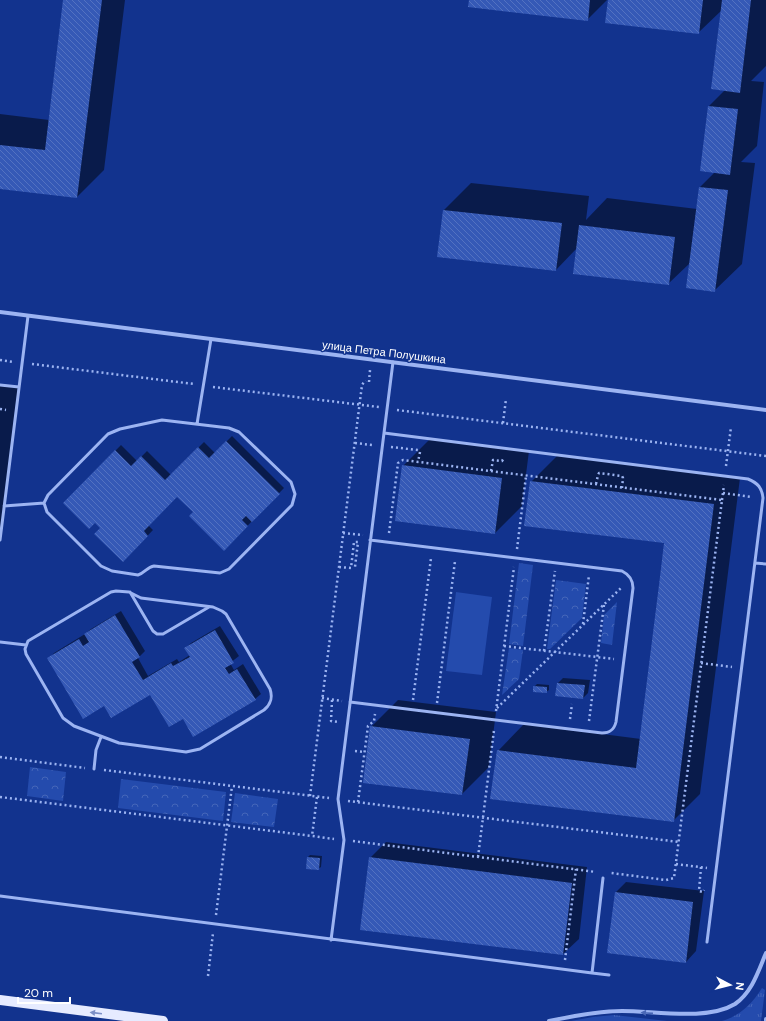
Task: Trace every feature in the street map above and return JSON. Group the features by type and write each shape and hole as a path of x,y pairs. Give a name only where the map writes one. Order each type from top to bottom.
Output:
{"main road":[{"path":"0,1000 163,1021"}],"street":[{"name":"улица Петра Полушкина","path":"0,312 766,410"},
{"path":"550,1021 584,1014 621,1011 698,1016 717,1014 734,1005 751,987 766,953"}],"lane":[{"path":"0,540 28,316"},
{"path":"197,424 211,339"},
{"path":"331,940 344,840 338,799 393,362"},
{"path":"0,385 20,387"},
{"path":"162,420 229,428 239,432 291,482 295,498 292,506 227,571 220,573 154,566 148,567 141,574 109,571 101,566 47,512 44,503 48,495 104,437 120,429 162,420"},
{"path":"384,433 725,476 753,481 760,488 763,498 707,942"},
{"path":"4,506 44,503"},
{"path":"350,702 606,733 612,730 615,726 624,661 633,588 631,578 622,571 370,540"},
{"path":"755,563 766,564"},
{"path":"119,590 129,592 142,598 209,607 218,608 226,614 270,689 272,698 268,707 264,710 200,749 190,752 126,745 74,726 63,718 26,654 26,645 28,641 111,592 119,590"},
{"path":"129,592 153,631 160,635 209,607"},
{"path":"0,642 26,645"},
{"path":"94,769 96,750 101,737"},
{"path":"592,973 603,878"},
{"path":"0,896 609,975"}],"path":[{"path":"0,360 766,456"},
{"path":"310,796 359,405 362,385 366,381"},
{"path":"503,423 506,399"},
{"path":"604,872 666,880 674,878 731,427"},
{"path":"355,442 374,445"},
{"path":"402,448 419,451 418,462"},
{"path":"388,542 398,463 403,460 722,500"},
{"path":"491,471 493,460 502,461"},
{"path":"596,484 599,473 622,476 622,488"},
{"path":"478,857 526,476"},
{"path":"722,493 763,498"},
{"path":"339,567 351,568 354,542 358,542 355,567 358,567 363,535 343,533"},
{"path":"412,710 432,547"},
{"path":"436,713 456,550"},
{"path":"544,651 556,563"},
{"path":"582,625 590,567"},
{"path":"497,708 631,578"},
{"path":"588,732 604,604"},
{"path":"504,646 624,661"},
{"path":"701,663 731,667"},
{"path":"322,698 343,701 341,708"},
{"path":"332,700 331,720 338,722 340,715"},
{"path":"568,729 572,704"},
{"path":"358,802 368,726 374,721 376,705"},
{"path":"352,750 365,752"},
{"path":"208,976 232,786"},
{"path":"0,797 597,872"},
{"path":"312,836 317,797"},
{"path":"676,864 701,867"},
{"path":"564,969 576,869"}],"green space":[{"path":"519,563 533,565 523,646 509,644"},
{"path":"556,580 586,584 582,618 550,649 547,649"},
{"path":"456,592 492,597 482,675 446,671"},
{"path":"617,602 612,645 601,643 604,615"},
{"path":"509,648 523,650 519,679 502,695"},
{"path":"30,767 66,772 63,801 27,796"},
{"path":"121,779 226,792 223,821 118,808"},
{"path":"235,793 278,799 274,827 231,822"},
{"path":"762,988 765,990 761,1021 722,1021 735,1016 745,1009"},
{"path":"614,1015 667,1021 571,1021"}],"building":[{"path":"63,0 102,0 77,198 0,189 0,145 45,150"},
{"path":"469,0 590,0 588,21 468,7"},
{"path":"608,0 703,0 699,34 605,23"},
{"path":"722,0 751,0 740,93 711,89"},
{"path":"708,106 738,109 730,175 700,171"},
{"path":"699,187 728,190 715,292 686,288"},
{"path":"443,210 562,223 556,271 437,257"},
{"path":"579,225 675,237 669,285 573,274"},
{"path":"226,441 280,494 252,522 246,516 242,520 248,526 224,551 189,516 193,512 177,497 144,531 148,536 123,562 94,534 100,528 95,523 89,529 63,503 115,450 131,466 141,456 165,480 198,447 209,458"},
{"path":"402,465 502,478 495,534 395,521"},
{"path":"530,481 714,504 674,822 490,799 497,750 636,768 664,543 524,526"},
{"path":"115,615 140,657 132,662 143,680 171,663 173,666 190,657 184,648 215,630 234,663 225,668 229,674 237,669 256,700 193,737 183,719 169,727 150,695 111,718 104,706 83,719 47,658 79,639 83,646 89,642 84,634"},
{"path":"557,683 585,685 583,699 555,696"},
{"path":"533,686 547,687 547,693 533,692"},
{"path":"370,726 470,739 462,795 363,783"},
{"path":"307,857 320,858 319,870 306,869"},
{"path":"369,857 572,883 563,955 360,930"},
{"path":"615,892 693,902 686,963 607,953"}]}
